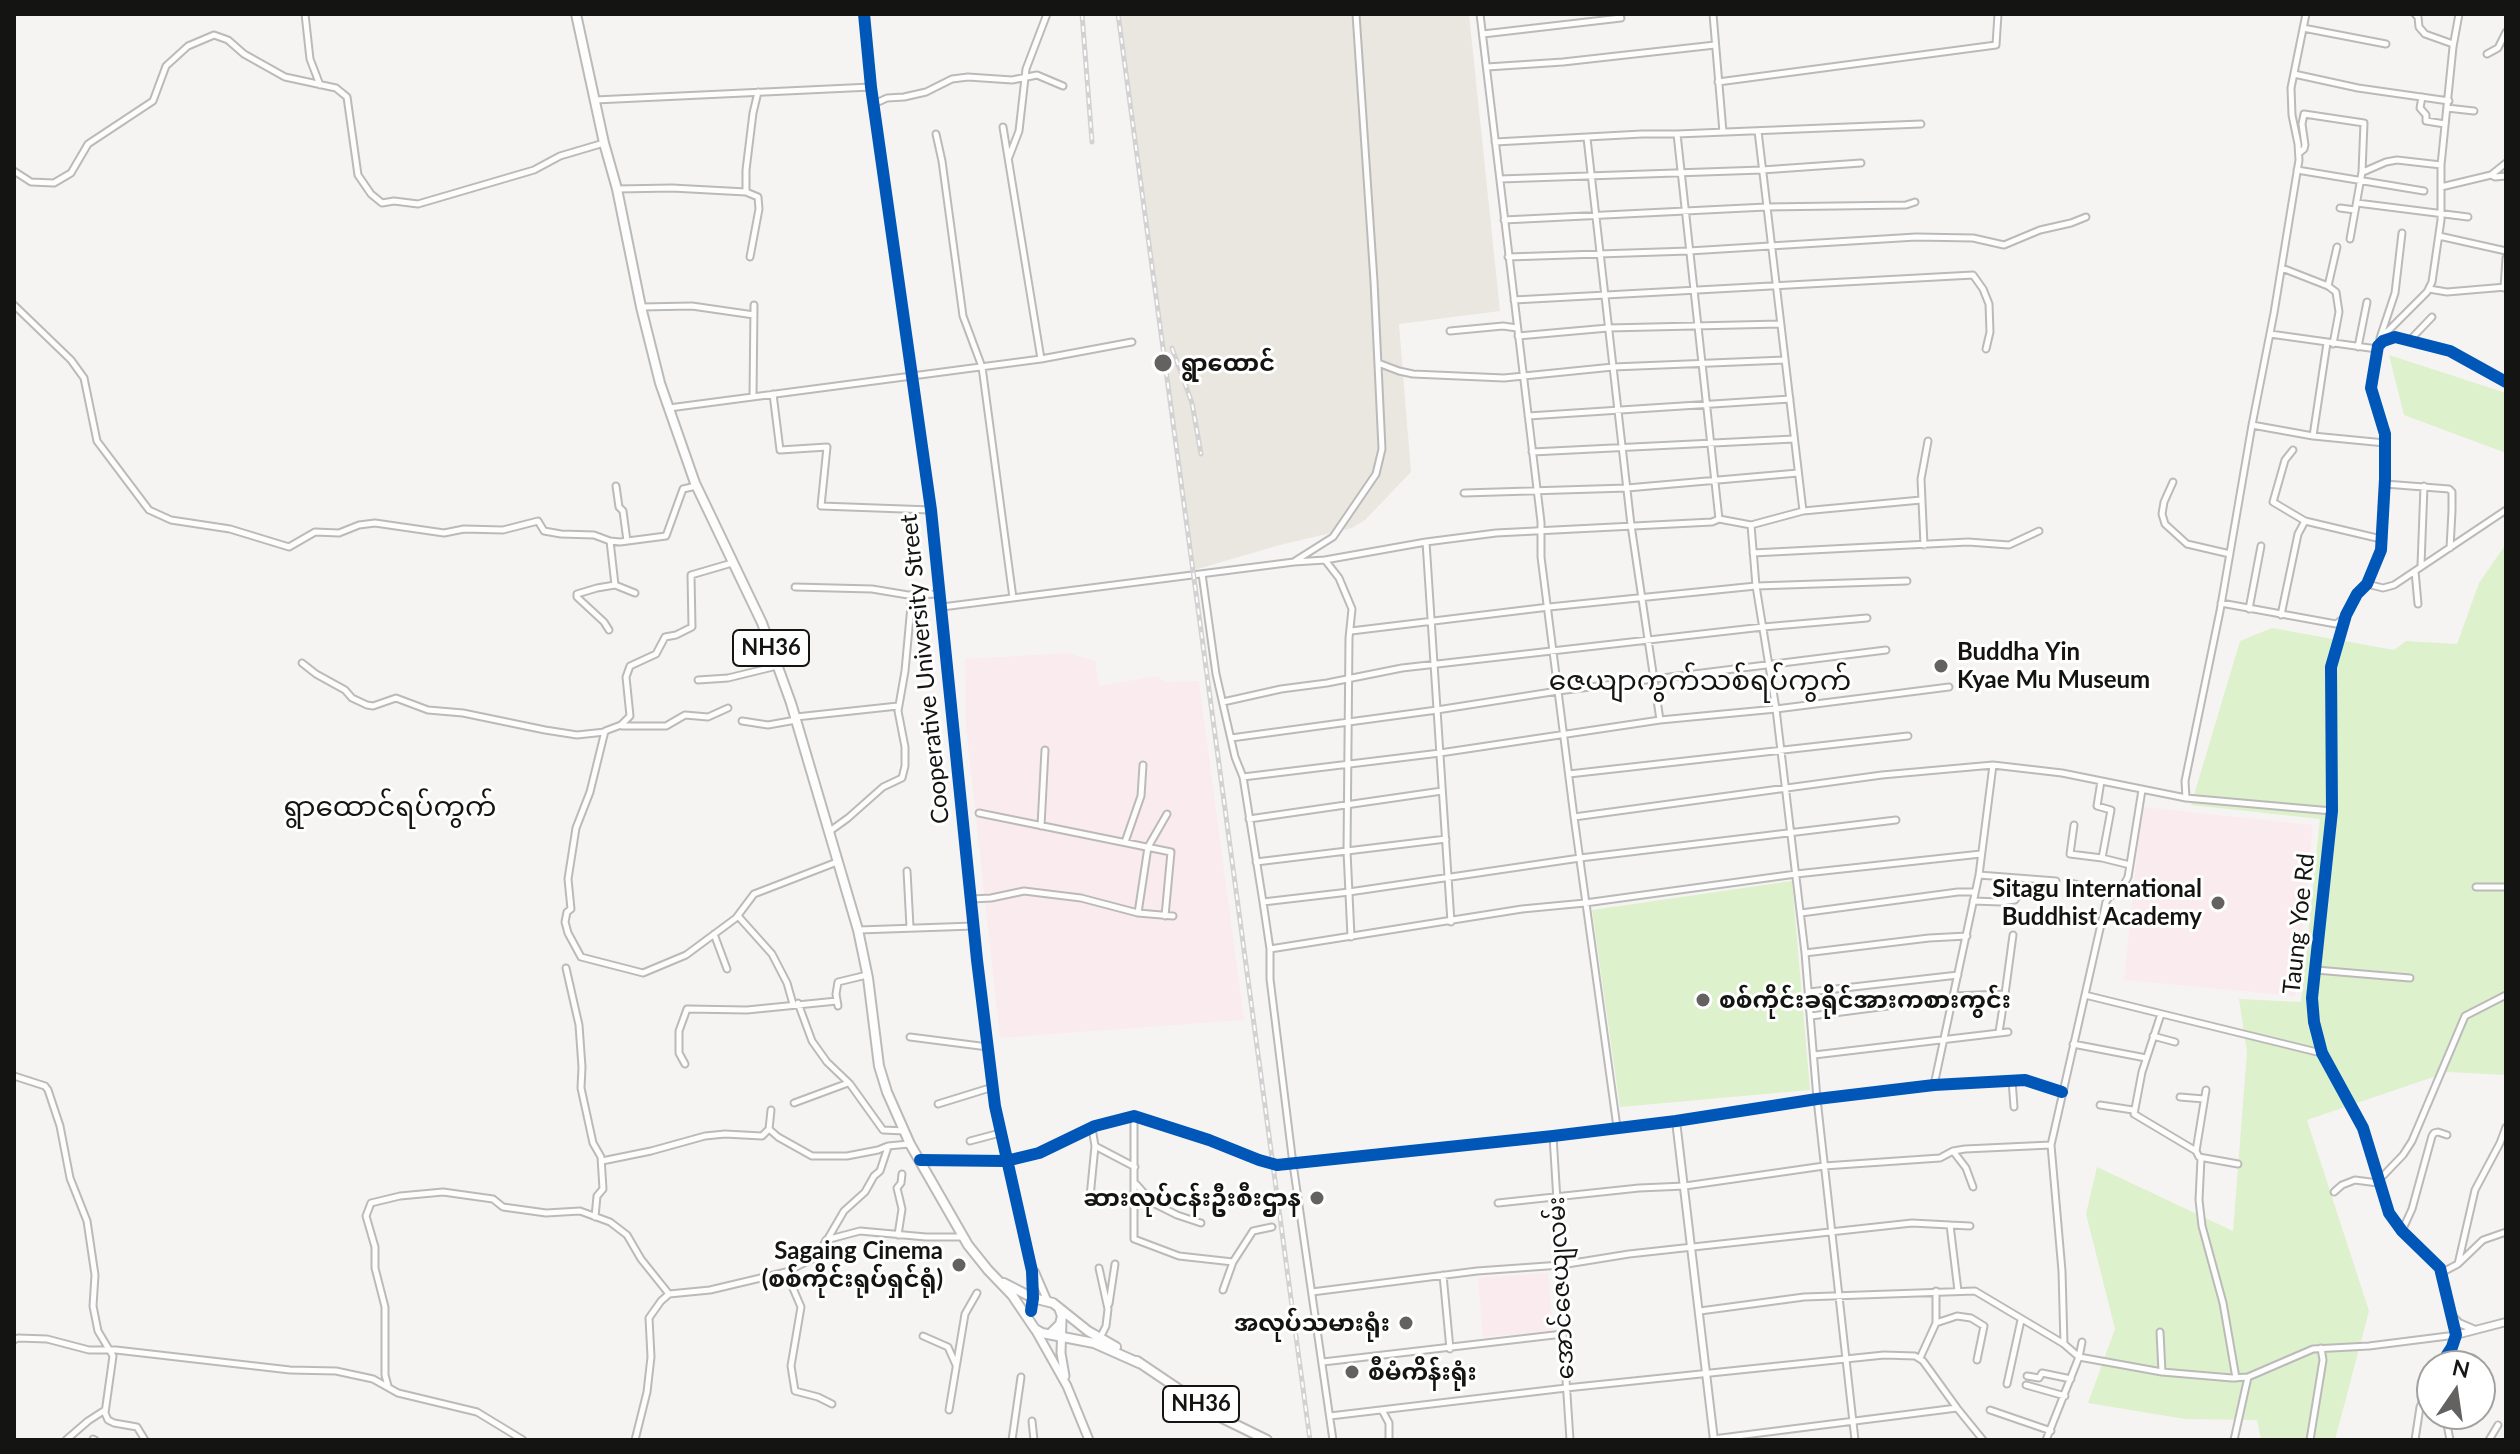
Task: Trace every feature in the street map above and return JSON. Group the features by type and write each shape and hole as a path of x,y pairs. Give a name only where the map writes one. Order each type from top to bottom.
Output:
{"highway":[{"name":"NH36","path":"576,14 641,307 668,408 696,486 762,623 795,718 858,930 868,975 879,1066 887,1092 910,1144 963,1237 1012,1295 1032,1326 1042,1333 1094,1343 1139,1363"},
{"name":"NH36","path":"988,1270 1010,1286 1052,1304 1220,1417 1266,1440"},
{"path":"1032,1326 1031,1311 1040,1303 1052,1304 1061,1312 1062,1320 1058,1328 1050,1333"}],"main road":[{"path":"1062,1320 1062,1360 1067,1386"},
{"path":"1032,1326 1067,1386 1089,1440"}],"street":[{"path":"305,14 310,59 320,85"},
{"name":"Cooperative University Street","path":"864,14 871,87 931,510 993,1087 1000,1133 1032,1271 1031,1311"},
{"path":"1008,158 1019,131 1024,78 1047,14"},
{"path":"1294,562 1333,537 1376,474 1382,449 1356,14"},
{"path":"1480,14 1537,490 1541,557 1617,1127"},
{"path":"1713,14 1723,132"},
{"path":"1718,82 1996,45 1998,14"},
{"path":"2186,798 2185,781 2230,554 2297,170 2299,154 2291,88 2306,15 2297,14"},
{"path":"2415,14 2425,34 2453,44"},
{"path":"2379,344 2429,289 2439,236 2441,165 2453,44 2459,14"},
{"path":"1483,34 1621,18"},
{"path":"2303,28 2386,44"},
{"path":"2487,54 2498,48 2506,32"},
{"path":"14,171 31,182 54,183 71,173 88,144 153,101 166,66 188,46 214,35 228,40 244,54 285,77 336,88 347,97 358,175 371,194 382,203 418,204 534,170 560,156 604,143"},
{"path":"1487,67 1715,45"},
{"path":"2294,74 2358,88 2422,97 2474,111"},
{"path":"874,104 887,98 926,92 952,79 978,76 1012,80 1037,75 1063,86"},
{"path":"595,100 871,87"},
{"path":"746,192 746,170 758,92"},
{"path":"2422,97 2420,108 2426,115 2426,121 2445,124"},
{"path":"2299,154 2305,145 2304,114 2364,123 2361,182 2350,239"},
{"path":"1495,142 1921,124"},
{"path":"1003,127 1041,359"},
{"path":"1758,131 1803,511"},
{"path":"936,134 963,316 982,367 1013,598"},
{"path":"1677,134 1719,519"},
{"path":"1587,138 1631,525 1660,720"},
{"path":"2362,172 2397,160 2441,165"},
{"path":"1500,179 1762,170 1861,163"},
{"path":"2441,187 2491,175 2506,163"},
{"path":"2297,170 2424,191"},
{"path":"2491,175 2506,176"},
{"path":"617,189 746,192 758,197 760,202 750,257"},
{"path":"1504,220 1766,207 1906,205 1915,202"},
{"path":"2340,208 2356,206 2468,217"},
{"path":"1508,257 1689,251 1916,237 1973,238 2004,245 2040,230 2086,217"},
{"path":"2402,233 2395,293 2379,344 2371,388 2385,434 2385,484 2381,550 2367,584 2383,588 2394,585 2506,510"},
{"path":"2439,236 2506,251"},
{"path":"2328,286 2337,247"},
{"path":"2429,289 2447,292 2505,288 2506,258"},
{"path":"2282,268 2328,286 2336,292 2338,300 2339,312 2313,436"},
{"path":"1514,300 1973,275 1989,304 1990,332 1986,349"},
{"path":"2358,347 2367,302"},
{"path":"14,305 71,360 84,378 97,441 149,510 171,520 230,529 289,547 315,532 339,533 375,523 444,533 464,529 503,530 538,521 544,531 627,541 666,536 683,489 696,486"},
{"path":"753,397 754,305"},
{"path":"641,307 692,306 754,315"},
{"path":"2409,341 2432,317"},
{"path":"1450,331 1503,326 1518,332 1780,324"},
{"path":"2270,334 2358,347 2379,344 2395,337 2459,354 2506,382"},
{"path":"668,408 1041,359 1132,342"},
{"path":"1378,363 1399,371 1440,376 1504,378 1613,367 1785,360"},
{"path":"773,394 780,450 827,447 821,506 931,510"},
{"path":"1528,416 1790,399"},
{"path":"2252,425 2313,436 2385,443"},
{"path":"1532,452 1794,439"},
{"path":"1924,545 1921,479 1928,441"},
{"path":"2293,450 2285,460 2273,502 2305,521 2381,539"},
{"path":"1464,493 1627,488 1798,473"},
{"path":"2173,482 2164,502 2162,514 2165,524 2187,544 2230,554"},
{"path":"2385,484 2449,489 2452,492 2450,549"},
{"path":"616,486 627,541"},
{"path":"2421,566 2424,486"},
{"path":"942,607 1325,560 1426,542 1540,530 1712,522 1719,519 1751,525 1803,511 1921,500"},
{"path":"2281,615 2298,534 2305,521"},
{"path":"1751,525 1756,586 1776,709 1801,913 1837,1295 1855,1440"},
{"path":"1753,553 1968,542 2009,545 2039,531"},
{"path":"610,541 615,585"},
{"path":"1426,542 1451,922"},
{"path":"2249,609 2261,546"},
{"path":"1325,560 1339,578 1352,609 1347,805 1351,937"},
{"path":"302,663 367,705 396,698 428,710 463,713 545,730 577,735 605,731 621,725 630,716 626,677 630,666 656,654 665,637 692,627 691,575 732,563"},
{"path":"2415,571 2418,604"},
{"path":"1202,574 1216,674 1243,777 1263,902 1293,1164 1333,1440"},
{"path":"1351,631 1756,586 1907,581"},
{"name":"Taung Yoe Rd","path":"2367,584 2357,594 2346,615 2331,667 2332,811 2312,1005 2322,1053 2360,1121 2389,1213 2402,1231 2436,1262 2456,1335"},
{"path":"609,630 577,594 615,585 635,593"},
{"path":"795,587 940,594"},
{"path":"829,831 883,787 902,778 905,747 898,706 905,671 912,595"},
{"path":"2221,603 2336,624 2346,615"},
{"path":"1223,702 1281,689 1434,664 1867,618"},
{"path":"2322,621 2339,636"},
{"path":"1231,738 1558,691 1886,650"},
{"path":"698,680 728,678 778,666"},
{"path":"1243,777 1440,753 1660,720 1949,687"},
{"path":"742,721 768,725 795,718 898,706"},
{"path":"621,725 628,728 666,726 685,715 708,717 728,708"},
{"path":"605,731 590,792 576,828 568,879 571,909 565,922 581,957 643,973 686,955 738,916 754,894 837,862"},
{"path":"1569,774 1908,736"},
{"path":"1041,826 1045,750"},
{"path":"1125,842 1141,796 1143,765"},
{"path":"1574,817 1935,769 1993,765 2101,781 2186,798 2332,811"},
{"path":"1934,1085 1979,875 1993,765"},
{"path":"2101,781 2097,806 2111,810 2102,858"},
{"path":"2064,1344 2062,1271 2051,1145 2106,902 2120,892 2128,877 2142,790"},
{"path":"1249,819 1442,791"},
{"path":"979,813 1171,852 1165,916"},
{"path":"1138,913 1148,847 1167,814"},
{"path":"1263,902 1580,858 1896,820"},
{"path":"2074,825 2070,854 2130,865"},
{"path":"1256,862 1446,839"},
{"path":"1270,949 1522,909 1981,854"},
{"path":"907,871 910,927"},
{"path":"1979,875 2056,881"},
{"path":"2071,883 2113,895"},
{"path":"2476,887 2506,887"},
{"path":"972,899 1024,891 1081,898 1138,913 1173,916"},
{"path":"1801,913 1975,892"},
{"path":"1973,901 2001,902 2015,900 2018,895"},
{"path":"738,916 772,954 812,1041 827,1062 848,1083 883,1130 906,1131"},
{"path":"858,930 974,926"},
{"path":"714,934 727,969"},
{"path":"1999,1032 2013,935"},
{"path":"1805,953 1967,936"},
{"path":"566,968 579,1025 581,1088 593,1143 602,1161 603,1189 597,1196 595,1217"},
{"path":"2316,970 2410,978"},
{"path":"685,1064 679,1053 679,1031 687,1009 747,1010 837,1003 838,982 868,975"},
{"path":"1809,992 1958,975"},
{"path":"1811,1016 2005,994"},
{"path":"2085,995 2322,1053"},
{"path":"2334,1192 2355,1180 2378,1183 2403,1155 2412,1141 2465,1016 2506,995"},
{"path":"2161,1014 2133,1110 2135,1115 2196,1151 2201,1158 2199,1200 2202,1226 2223,1303 2236,1378"},
{"path":"1814,1055 2008,1032"},
{"path":"2153,1036 2175,1042"},
{"path":"910,1037 989,1047"},
{"path":"2073,1044 2146,1058"},
{"path":"14,1076 45,1086 48,1090 60,1126 70,1178 87,1221 95,1275 93,1306 98,1331 113,1356 105,1409 108,1420 137,1427 145,1440"},
{"path":"2012,1080 2014,1107"},
{"path":"920,1160 1006,1161 1039,1153 1092,1128 1134,1116 1273,1165 1553,1136 1934,1085 2025,1080 2062,1092"},
{"path":"794,1103 848,1083"},
{"path":"938,1104 993,1087"},
{"path":"2196,1151 2206,1090"},
{"path":"2180,1097 2204,1099"},
{"path":"2100,1105 2133,1110"},
{"path":"602,1161 705,1136 762,1136 769,1129 771,1110"},
{"path":"1134,1116 1135,1240 1179,1256 1233,1262"},
{"path":"1676,1121 1714,1439 1957,1408"},
{"path":"2458,1264 2475,1190 2506,1127"},
{"path":"1090,1197 1095,1146 1092,1128"},
{"path":"769,1129 812,1156 847,1156 910,1144"},
{"path":"2402,1231 2412,1209 2432,1136 2438,1132 2447,1135"},
{"path":"970,1141 1000,1133"},
{"name":"အောင်ဇေယျလမ်း","path":"1553,1136 1570,1440"},
{"path":"1498,1203 1685,1186 1824,1166 1940,1158 1953,1151 2051,1145"},
{"path":"635,1440 649,1380 649,1318 661,1301 669,1294 710,1290 786,1272 818,1256 844,1211 865,1192 880,1171 888,1146"},
{"path":"1095,1146 1135,1167"},
{"path":"1953,1151 1966,1168 1973,1187"},
{"path":"2201,1158 2238,1164"},
{"path":"898,1235 902,1209 897,1188 902,1174"},
{"path":"1135,1183 1159,1207 1201,1223"},
{"path":"388,1386 385,1375 385,1307 375,1268 375,1247 366,1216 371,1203 400,1196 443,1192 493,1199 503,1207 546,1213 580,1211 610,1222 627,1235 641,1259 669,1294"},
{"path":"1312,1292 1912,1223 1970,1226"},
{"path":"1950,1225 1958,1291"},
{"path":"1223,1290 1233,1262 1253,1231 1272,1227"},
{"path":"826,1240 860,1231 963,1237"},
{"path":"2441,1273 2458,1264 2483,1240 2506,1232"},
{"name":"Cooperative University Street","path":"1027,1246 1040,1288 1052,1304"},
{"path":"1100,1338 1106,1326 1115,1264"},
{"path":"1099,1268 1108,1309"},
{"path":"786,1272 801,1307 791,1366 795,1391 832,1404"},
{"path":"1443,1275 1450,1349"},
{"path":"1920,1358 1936,1323 1936,1291"},
{"path":"1700,1311 1752,1302 1837,1295 1975,1291 2064,1344 2079,1357 2162,1372 2236,1378 2248,1377 2313,1349 2369,1346 2456,1335 2506,1322"},
{"path":"949,1410 965,1314 977,1293"},
{"path":"1936,1323 1957,1316 1982,1323 1984,1329 1977,1360"},
{"path":"2453,1317 2474,1329"},
{"path":"2007,1384 2021,1320"},
{"path":"2160,1332 2162,1372"},
{"path":"1323,1362 1563,1334"},
{"path":"2448,1350 2456,1335"},
{"path":"923,1336 948,1347 957,1366"},
{"path":"14,1340 47,1339 89,1350 290,1370 336,1371 373,1379 398,1393 477,1412 523,1440"},
{"path":"2046,1440 2065,1396 2082,1342"},
{"path":"2310,1440 2323,1360 2321,1348"},
{"path":"1330,1416 1845,1359 1915,1356 1920,1358 1983,1440"},
{"path":"2027,1376 2039,1378 2042,1373 2071,1379"},
{"path":"1012,1440 1021,1377"},
{"path":"2234,1440 2248,1377"},
{"path":"2026,1385 2065,1396"},
{"path":"66,1440 105,1409"},
{"path":"1382,1410 1389,1423 1389,1440"},
{"path":"1990,1410 2051,1431"},
{"path":"1032,1421 1034,1440"},
{"path":"2489,1440 2498,1425"}],"shaded area":[{"path":"1119,14 1469,14 1500,311 1399,324 1411,472 1365,520 1352,528 1194,570"},
{"path":"1067,653 1095,661 1099,686 1157,676 1165,682 1199,681 1244,1020 1000,1038 966,728 965,659"},
{"name":"Sitagu International Buddhist Academy","path":"2142,807 2313,825 2295,996 2124,980"},
{"path":"1548,1273 1553,1331 1483,1337 1478,1278"}],"green space":[{"path":"2389,355 2506,393 2506,453 2404,415"},
{"path":"2506,544 2506,1075 2448,1072 2307,1120 2369,1311 2335,1440 2261,1440 2257,1420 2185,1419 2088,1403 2115,1329 2086,1214 2097,1167 2233,1231 2247,1052 2239,999 2301,1002 2320,819 2191,805 2240,641 2272,628 2394,650 2406,641 2457,644 2479,583"},
{"name":"စစ်ကိုင်းခရိုင်အားကစားကွင်း","path":"1792,881 1810,1090 1620,1107 1592,910"}],"railway":[{"path":"1082,14 1092,142"},
{"path":"1118,14 1310,1440"},
{"path":"1172,348 1192,403 1201,454"}],"cycle path":[{"path":"864,14 871,87 931,510 995,1106 1032,1271 1031,1311"},
{"path":"2450,1350 2456,1335 2440,1268 2402,1231 2389,1213 2363,1128 2322,1053 2314,1022 2312,998 2332,811 2331,667 2346,615 2357,594 2367,584 2381,550 2385,434 2371,388 2378,346 2395,337 2450,351 2506,382"},
{"path":"920,1160 1006,1161 1039,1153 1095,1126 1134,1116 1277,1165 1553,1136 1934,1085 2025,1080 2062,1092"}],"place":[{"name":"ရွာထောင်","path":"1163,363"},
{"name":"Buddha Yin Kyae Mu Museum","path":"1941,666"},
{"name":"Sitagu International Buddhist Academy","path":"2218,903"},
{"name":"စစ်ကိုင်းခရိုင်အားကစားကွင်း","path":"1703,1000"},
{"name":"ဆားလုပ်ငန်းဦးစီးဌာန","path":"1317,1198"},
{"name":"Sagaing Cinema (စစ်ကိုင်းရုပ်ရှင်ရုံ)","path":"959,1265"},
{"name":"အလုပ်သမားရုံး","path":"1406,1323"},
{"name":"စီမံကိန်းရုံး‌","path":"1352,1372"}],"district":[{"name":"ဇေယျာကွက်သစ်ရပ်ကွက်","path":"1700,681"},
{"name":"ရွာထောင်ရပ်ကွက်","path":"390,807"}]}
